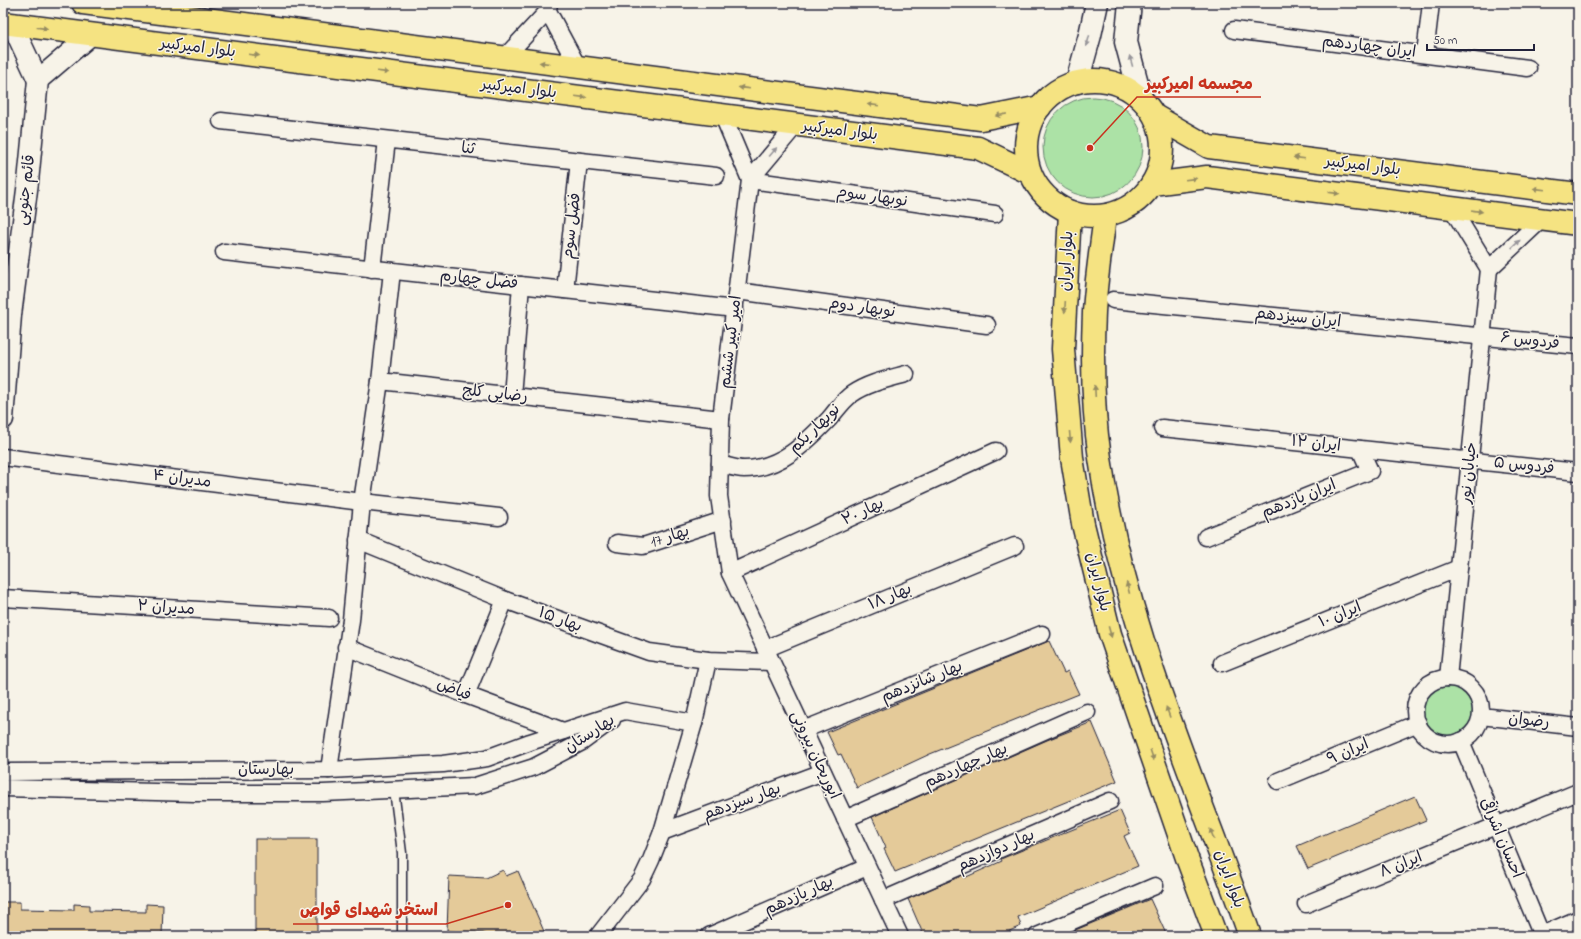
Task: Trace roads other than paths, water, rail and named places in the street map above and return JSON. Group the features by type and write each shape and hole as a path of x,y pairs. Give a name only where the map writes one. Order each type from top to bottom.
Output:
{"main road":[{"path":"1077,82 1097,3"},
{"path":"1130,3 1126,42 1141,98"},
{"name":"بلوار امیرکبیر","path":"92,4 981,119 1040,107"},
{"name":"بلوار امیرکبیر","path":"7,23 978,148 1030,173"},
{"path":"1100,80 1122,86 1141,98 1155,116 1162,139 1161,162 1152,184 1140,199 1124,210 1105,216 1070,212 1053,203 1040,189 1030,173 1026,150 1029,128 1040,107 1056,92 1077,82 1100,80"},
{"name":"بلوار امیرکبیر","path":"1155,116 1209,147 1578,194"},
{"name":"بلوار امیرکبیر","path":"1152,184 1207,177 1578,224"},
{"name":"بلوار ایران","path":"1070,212 1062,349 1072,458 1083,524 1110,634 1187,858 1216,936"},
{"name":"بلوار ایران","path":"1105,216 1094,313 1094,389 1100,457 1110,517 1131,599 1154,674 1250,936"}],"street":[{"path":"1425,54 1431,3"},
{"path":"505,58 549,7 578,67"},
{"path":"7,23 38,80 92,34"},
{"name":"ایران چهاردهم","path":"1234,30 1528,68"},
{"name":"قائم جنوبی","path":"3,419 7,315 28,182 38,80"},
{"name":"امیر کبیر ششم","path":"723,116 750,180 721,419 719,496 730,573"},
{"name":"ثنا","path":"221,122 716,176"},
{"path":"750,180 796,125"},
{"path":"372,268 387,140"},
{"name":"فضل سوم","path":"565,290 579,161"},
{"name":"نوبهار سوم","path":"750,180 995,214"},
{"path":"1451,207 1489,269 1542,219"},
{"name":"فضل چهارم","path":"224,252 734,309"},
{"name":"خیابان نور","path":"1448,678 1489,269"},
{"path":"329,770 351,620 362,502 380,381 392,271"},
{"path":"512,396 521,285"},
{"name":"نوبهار دوم","path":"737,291 987,325"},
{"name":"ایران سیزدهم","path":"1113,300 1483,336"},
{"name":"فردوس ۶","path":"1483,336 1578,346"},
{"name":"نوبهار یکم","path":"720,464 744,469 758,468 777,462 793,453 818,431 851,394 880,381 906,374"},
{"name":"رضایی کلج","path":"380,381 721,419"},
{"name":"ایران ۱۲","path":"1162,428 1470,461"},
{"name":"ایران یازدهم","path":"1206,537 1370,470 1360,449"},
{"name":"بهار ۲۰","path":"730,573 996,451"},
{"name":"مدیران ۴","path":"3,457 499,518"},
{"name":"فردوس ۵","path":"1470,461 1578,472"},
{"name":"بهار 17","path":"617,543 643,546 722,520"},
{"name":"بهار ۱۵","path":"358,540 505,600 649,652 708,660 768,655"},
{"name":"بهار ۱۸","path":"768,655 1015,546"},
{"name":"ایران ۱۰","path":"1222,663 1459,568"},
{"name":"ابوریحان بیرونی","path":"730,573 900,936"},
{"name":"مدیران ۲","path":"3,598 329,618"},
{"path":"466,695 505,600"},
{"name":"بهار شانزدهم","path":"803,730 1042,634"},
{"name":"فیاض","path":"346,647 466,695 563,731"},
{"path":"598,936 642,880 651,860 662,832 694,723 708,660"},
{"path":"1448,678 1459,680 1469,685 1477,694 1481,704 1481,716 1477,726 1470,735 1461,741 1451,743 1441,742 1431,738 1423,732 1418,723 1416,713 1417,702 1421,692 1433,682 1448,678"},
{"path":"624,711 694,723"},
{"name":"بهارستان","path":"3,772 329,770 443,764 487,758 624,711"},
{"name":"بهارستان","path":"3,788 194,793 323,793 475,786 534,767 582,742 624,711"},
{"name":"بهار چهاردهم","path":"845,819 1087,712"},
{"name":"رضوان","path":"1481,716 1578,727"},
{"name":"ایران ۹","path":"1278,781 1418,723"},
{"name":"احسان اشراقی","path":"1461,741 1541,936"},
{"name":"بهار سیزدهم","path":"662,832 823,772"},
{"name":"ایران ۸","path":"1306,904 1578,792"},
{"name":"بهار دوازدهم","path":"883,900 1110,801"},
{"name":"بهار یازدهم","path":"709,936 867,867"},
{"path":"1037,936 1155,886"},
{"path":"1541,936 1578,919"}],"lane":[{"path":"394,790 402,853 402,936"}],"place":[{"name":"مجسمه امیرکبیر","path":"1090,148"},
{"name":"استخر شهدای قواص","path":"508,905"}]}
